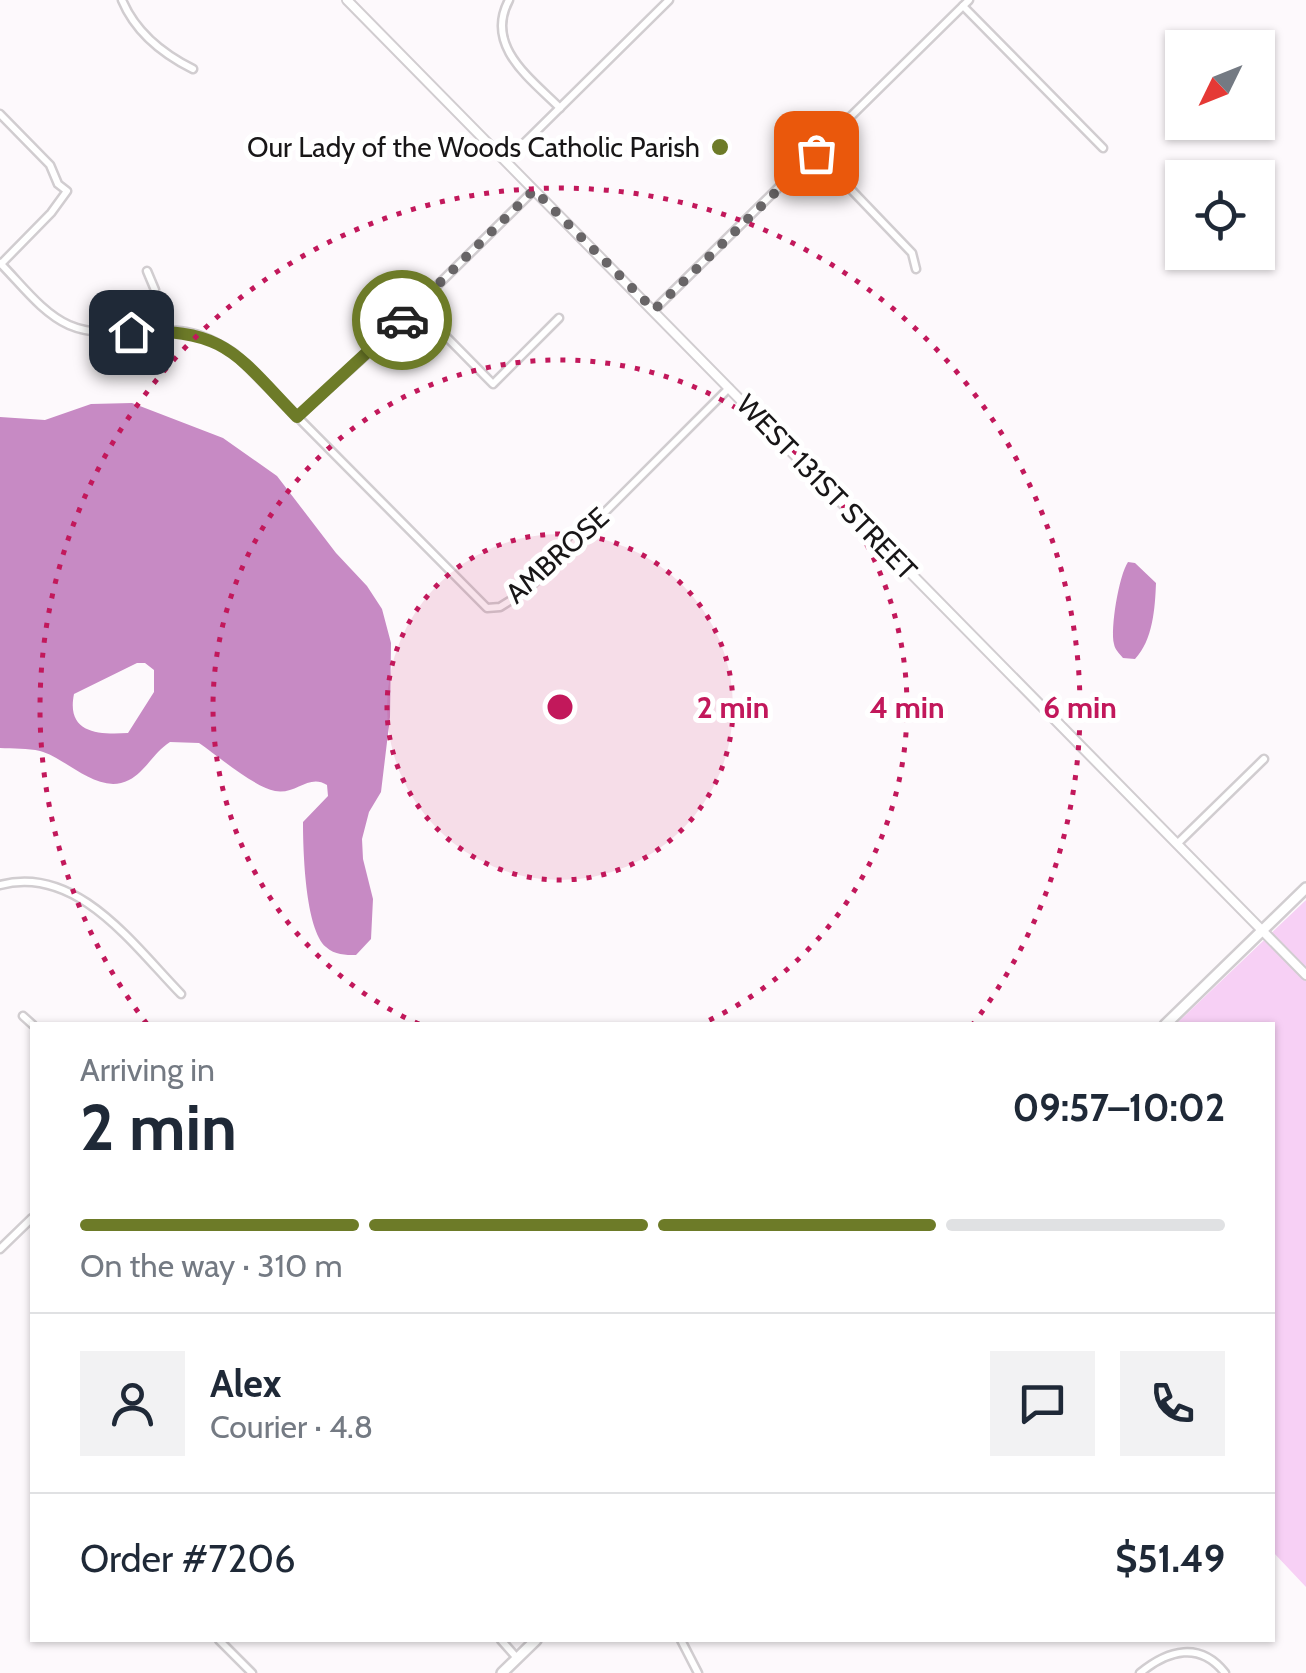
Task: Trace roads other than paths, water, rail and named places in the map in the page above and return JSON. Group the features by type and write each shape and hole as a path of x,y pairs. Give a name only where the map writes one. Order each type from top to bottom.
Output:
{"main road":[{"path":"1167,1022 1306,888"},
{"path":"502,1673 534,1642"}],"street":[{"path":"122,0 135,24 159,48 193,69"},
{"name":"WEST 131ST STREET","path":"347,0 1306,975"},
{"path":"508,0 502,31 508,52 560,108"},
{"path":"506,161 669,0"},
{"path":"654,310 966,3 1103,148"},
{"path":"0,114 50,165 58,184 68,191 0,264 45,309 66,324 93,332 188,332 223,346 297,417 534,190"},
{"path":"816,153 912,252 916,269"},
{"path":"147,272 155,290 156,330"},
{"path":"416,306 492,384 559,318"},
{"name":"AMBROSE","path":"297,417 482,606 493,608 527,590 730,388"},
{"path":"1177,844 1264,759"},
{"path":"0,885 27,880 66,890 108,920 181,994"},
{"path":"24,1016 30,1023"},
{"path":"0,1249 30,1220"},
{"path":"222,1642 252,1673"},
{"path":"503,1642 518,1658"},
{"path":"682,1642 698,1673"},
{"path":"1140,1673 1157,1661 1191,1652 1206,1655 1225,1673"}],"place":[{"name":"Our Lady of the Woods Catholic Parish","path":"720,147"}]}
